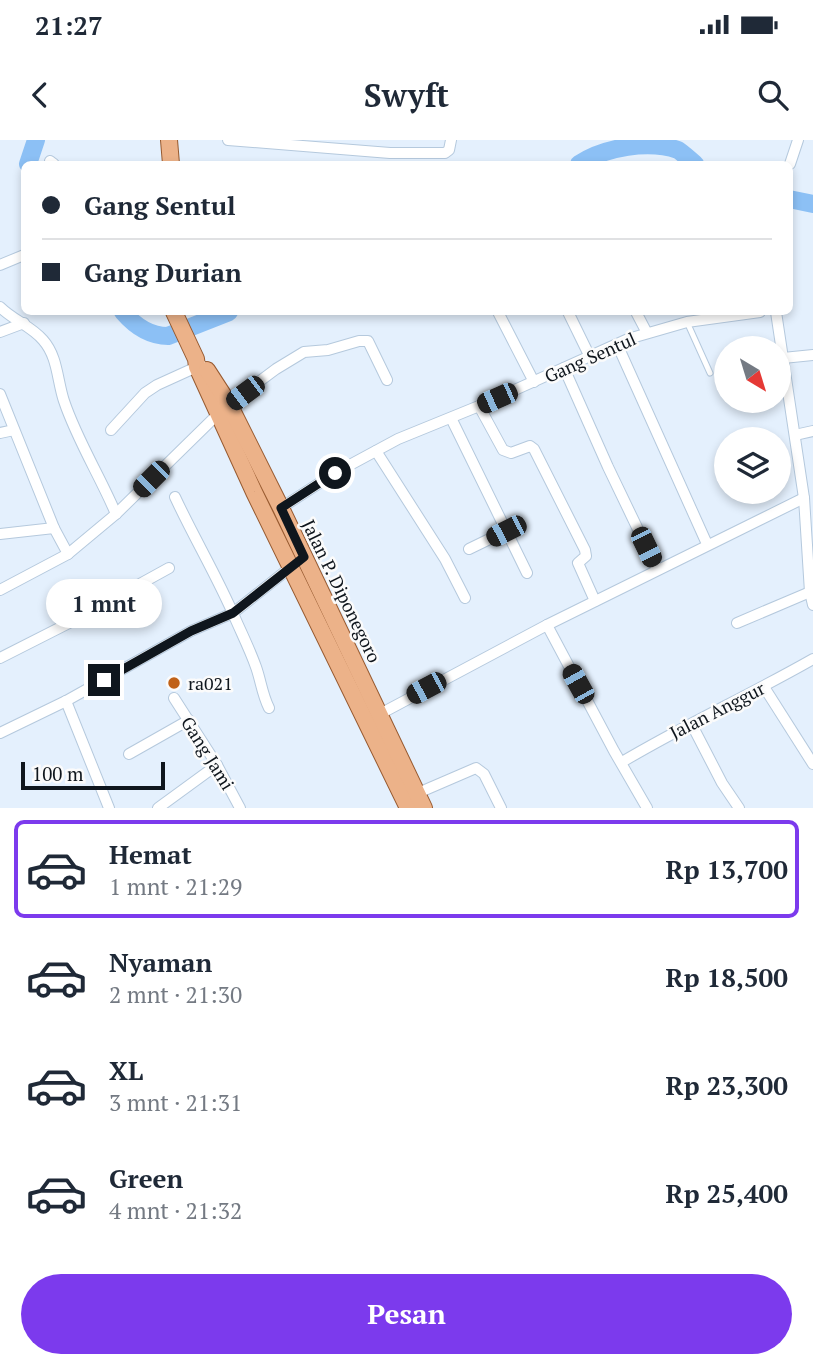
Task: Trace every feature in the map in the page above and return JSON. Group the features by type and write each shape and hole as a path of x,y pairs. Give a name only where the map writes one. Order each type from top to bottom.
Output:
{"main road":[{"path":"169,140 171,161"},
{"path":"176,316 223,409 291,567 408,808"},
{"name":"Jalan P. Diponegoro","path":"223,409 281,508 421,800"},
{"path":"291,567 304,557"}],"street":[{"path":"228,140 358,149 390,159 413,153 445,153 449,150 451,140"},
{"path":"413,140 413,153"},
{"path":"791,161 798,140"},
{"path":"0,265 21,256"},
{"path":"0,307 43,340 54,360 67,408 116,514"},
{"path":"500,315 534,382"},
{"path":"569,315 590,357"},
{"path":"638,315 647,333"},
{"name":"Gang Sentul","path":"281,508 335,473 398,439 618,344 647,333 718,315"},
{"path":"776,315 780,336"},
{"path":"0,332 24,323"},
{"path":"0,590 68,554 116,514 223,409 276,369 304,352 368,341 387,380"},
{"path":"618,344 708,544"},
{"path":"791,357 813,355"},
{"path":"111,430 145,393 196,359"},
{"path":"564,368 657,569"},
{"path":"0,394 54,528 68,554"},
{"path":"479,406 503,450 511,453 530,446 534,450 585,550 586,556 578,563 595,601"},
{"path":"791,409 804,498 813,605"},
{"path":"451,418 527,573"},
{"path":"0,433 14,430"},
{"path":"795,435 813,431"},
{"path":"376,451 445,559 465,598"},
{"path":"175,497 233,613 256,667 263,697 270,708"},
{"path":"380,714 547,625 804,498"},
{"path":"0,534 54,528"},
{"path":"469,549 506,531"},
{"path":"0,733 66,701 191,631 233,613 291,567"},
{"path":"0,658 169,568"},
{"path":"737,623 810,592"},
{"path":"547,625 647,808"},
{"name":"Jalan Anggur","path":"622,762 813,659"},
{"path":"764,687 813,764"},
{"name":"Gang Jami","path":"174,698 217,765 238,807"},
{"path":"66,701 109,808"},
{"path":"129,754 189,720"},
{"path":"692,725 738,808"},
{"path":"158,808 217,765"},
{"path":"421,800 476,768 484,774 501,808"}],"lane":[{"path":"687,322 710,373"}],"waterway":[{"path":"29,161 36,140"},
{"path":"584,161 614,149 641,146 678,150 691,161"},
{"path":"793,200 813,204"},
{"path":"126,315 143,329 168,336 221,315"}],"place":[{"name":"ra021","path":"174,683"}],"route":[{"path":"104,680 191,631 233,613 304,557 281,508 335,473"}]}
